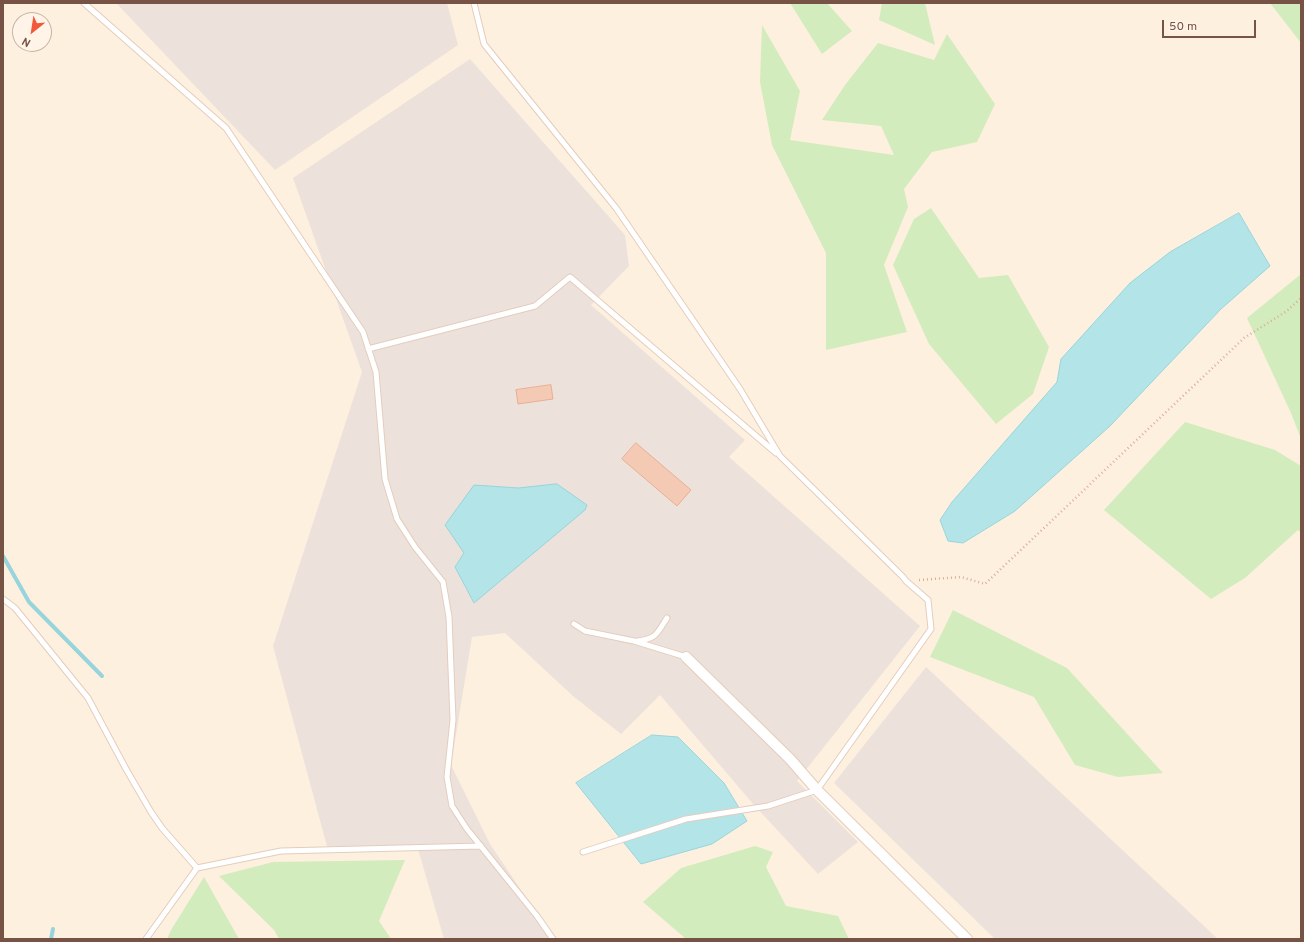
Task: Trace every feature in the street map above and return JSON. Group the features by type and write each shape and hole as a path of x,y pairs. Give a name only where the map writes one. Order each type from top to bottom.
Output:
{"street":[{"path":"686,657 790,759 817,790 967,939"}],"lane":[{"path":"84,3 226,128 363,332 376,372 385,479 397,519 415,547 443,582 449,618 453,720 447,777 452,806 467,829 537,916 552,939"},
{"path":"474,3 484,44 616,208 740,389 780,456"},
{"path":"368,349 534,306 570,277 780,456 898,571 906,582 928,600 931,628 817,790 768,806 686,819 583,852"},
{"path":"3,599 15,608 88,698 151,812 162,828 197,868"},
{"path":"634,641 649,640 656,635 667,618"},
{"path":"574,624 586,631 634,641 686,657"},
{"path":"146,939 197,868 281,851 481,846"}],"path":[{"path":"906,582 961,577 985,584 1244,338 1287,310 1301,298"}],"shaded area":[{"path":"116,3 447,3 458,45 275,170"},
{"path":"470,59 625,235 629,266 591,305 745,440 729,457 920,626 797,781 858,842 818,874 754,805 660,695 621,734 573,696 505,633 472,637 451,765 490,844 554,939 444,939 418,849 328,850 273,646 362,372 293,178"},
{"path":"926,667 1218,939 995,939 834,783"}],"green space":[{"path":"790,3 827,3 852,31 822,54"},
{"path":"882,3 925,3 935,45 879,20"},
{"path":"1270,3 1301,3 1301,43"},
{"path":"762,25 800,91 790,140 894,155 881,126 822,120 845,85 878,43 934,60 947,34 995,104 977,142 932,152 904,189 908,207 884,265 907,332 826,350 826,253 772,145 760,82"},
{"path":"931,208 979,278 1008,275 1049,347 1033,394 996,424 929,344 893,265 914,219"},
{"path":"1301,274 1301,439 1291,413 1247,318"},
{"path":"1185,422 1275,450 1301,466 1301,533 1298,530 1245,578 1211,599 1104,510"},
{"path":"953,610 1067,668 1163,773 1118,777 1075,765 1034,697 930,657"},
{"path":"755,846 773,852 766,867 786,906 838,916 849,939 686,939 643,902 681,868"},
{"path":"405,860 379,921 391,939 279,939 274,930 219,876 273,862"},
{"path":"204,877 239,939 167,939 171,930"}],"water":[{"path":"1239,213 1270,266 1221,309 1110,426 1015,511 963,543 948,541 940,520 952,502 1057,382 1061,359 1130,283 1170,252"},
{"path":"557,484 587,505 585,510 474,603 455,567 464,553 445,525 474,485 518,488"},
{"path":"652,735 678,737 724,783 747,821 712,844 641,864 576,783"}],"building":[{"path":"551,385 553,399 518,404 516,390"},
{"path":"636,443 691,490 677,506 622,459"}],"waterway":[{"path":"3,556 29,602 102,676"},
{"path":"51,939 53,929"}]}
